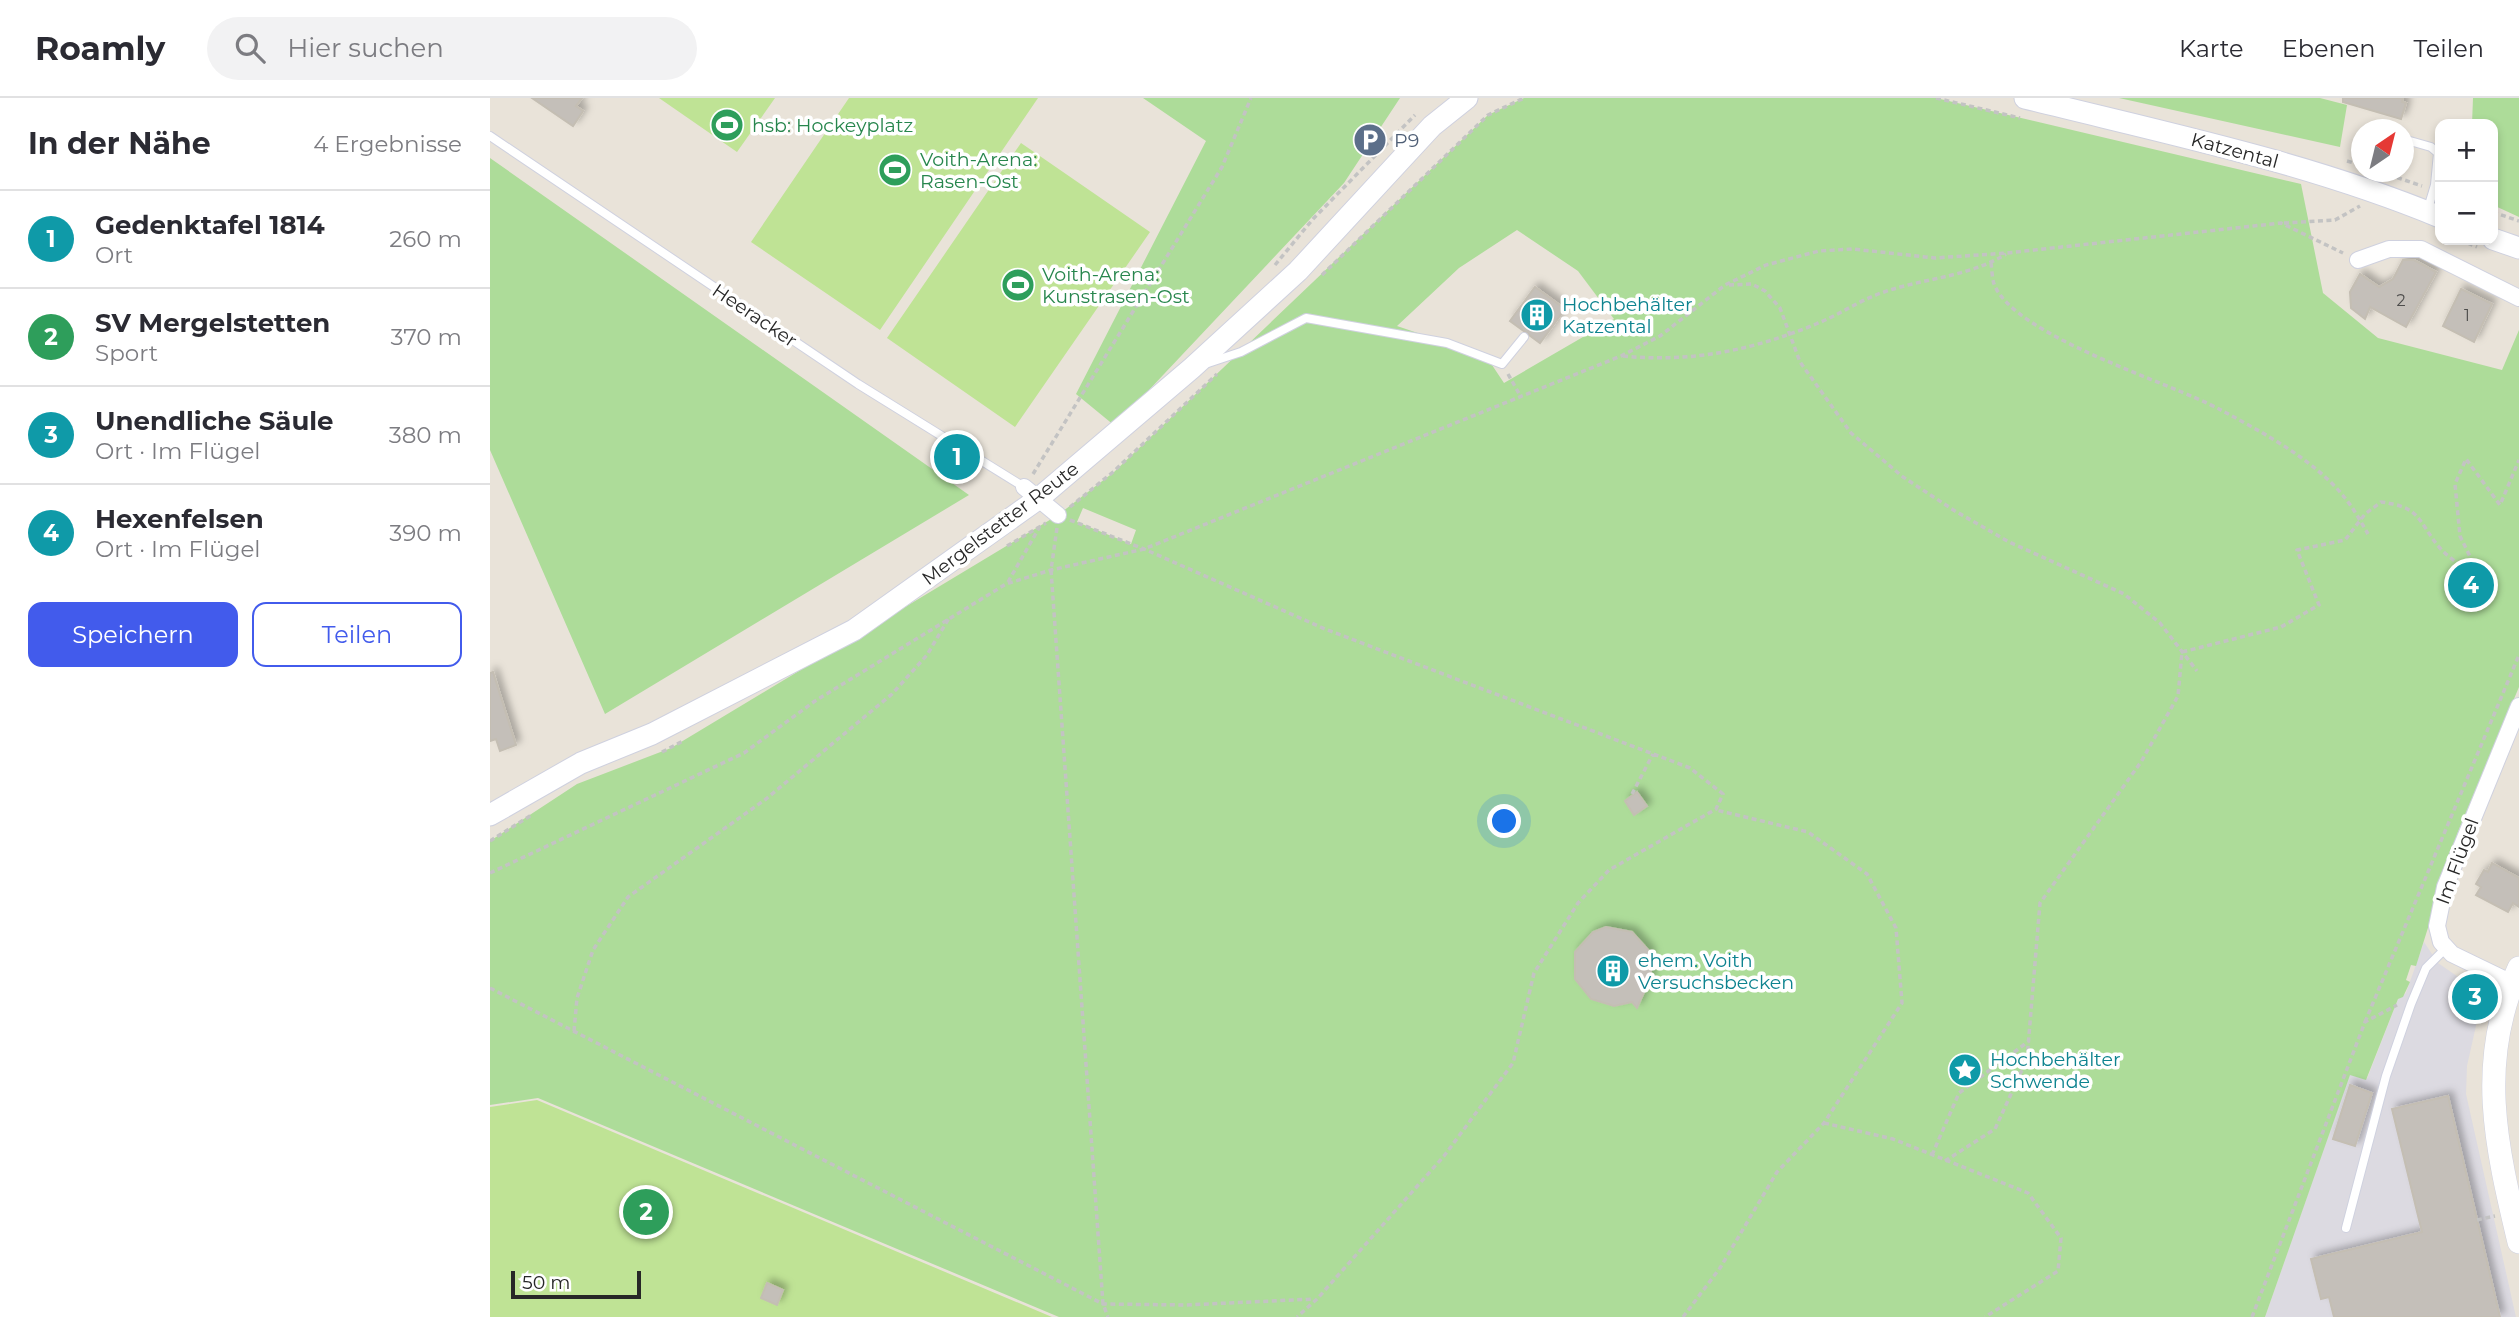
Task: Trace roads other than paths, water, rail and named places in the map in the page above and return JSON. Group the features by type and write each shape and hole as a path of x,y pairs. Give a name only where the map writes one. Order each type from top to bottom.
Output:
{"main road":[{"path":"2515,975 2496,1036 2492,1091 2519,1242"}],"street":[{"name":"Mergelstetter Reute","path":"490,815 581,763 652,734 854,630 1192,369 1298,271 1432,126 1467,98"},
{"name":"Katzental","path":"2025,98 2078,104 2300,167 2434,214"},
{"path":"2498,241 2519,248"},
{"path":"2358,260 2389,248 2421,249 2519,298"},
{"path":"1031,493 1058,516"},
{"name":"Im Flügel","path":"2445,949 2437,926 2441,901 2519,706"},
{"path":"2445,949 2472,966 2515,975"}],"lane":[{"name":"Heeracker","path":"490,136 858,384 1031,493"},
{"path":"2414,142 2431,147 2438,153 2434,214"},
{"path":"1192,369 1241,352 1306,318 1447,343 1502,364 1524,337"},
{"path":"2346,1228 2386,1076 2411,1004 2426,968 2445,949"}],"place":[{"name":"hsb: Hockeyplatz","path":"727,125"},
{"name":"P9","path":"1370,140"},
{"name":"Voith-Arena: Rasen-Ost","path":"895,170"},
{"name":"Voith-Arena: Kunstrasen-Ost","path":"1018,285"},
{"name":"Hochbehälter Katzental","path":"1537,315"},
{"name":"Gedenktafel 1814","path":"957,457"},
{"name":"Hexenfelsen","path":"2471,585"},
{"name":"ehem. Voith Versuchsbecken","path":"1613,971"},
{"name":"Unendliche Säule","path":"2475,997"},
{"name":"Hochbehälter Schwende","path":"1965,1070"},
{"name":"SV Mergelstetten","path":"646,1212"}]}
